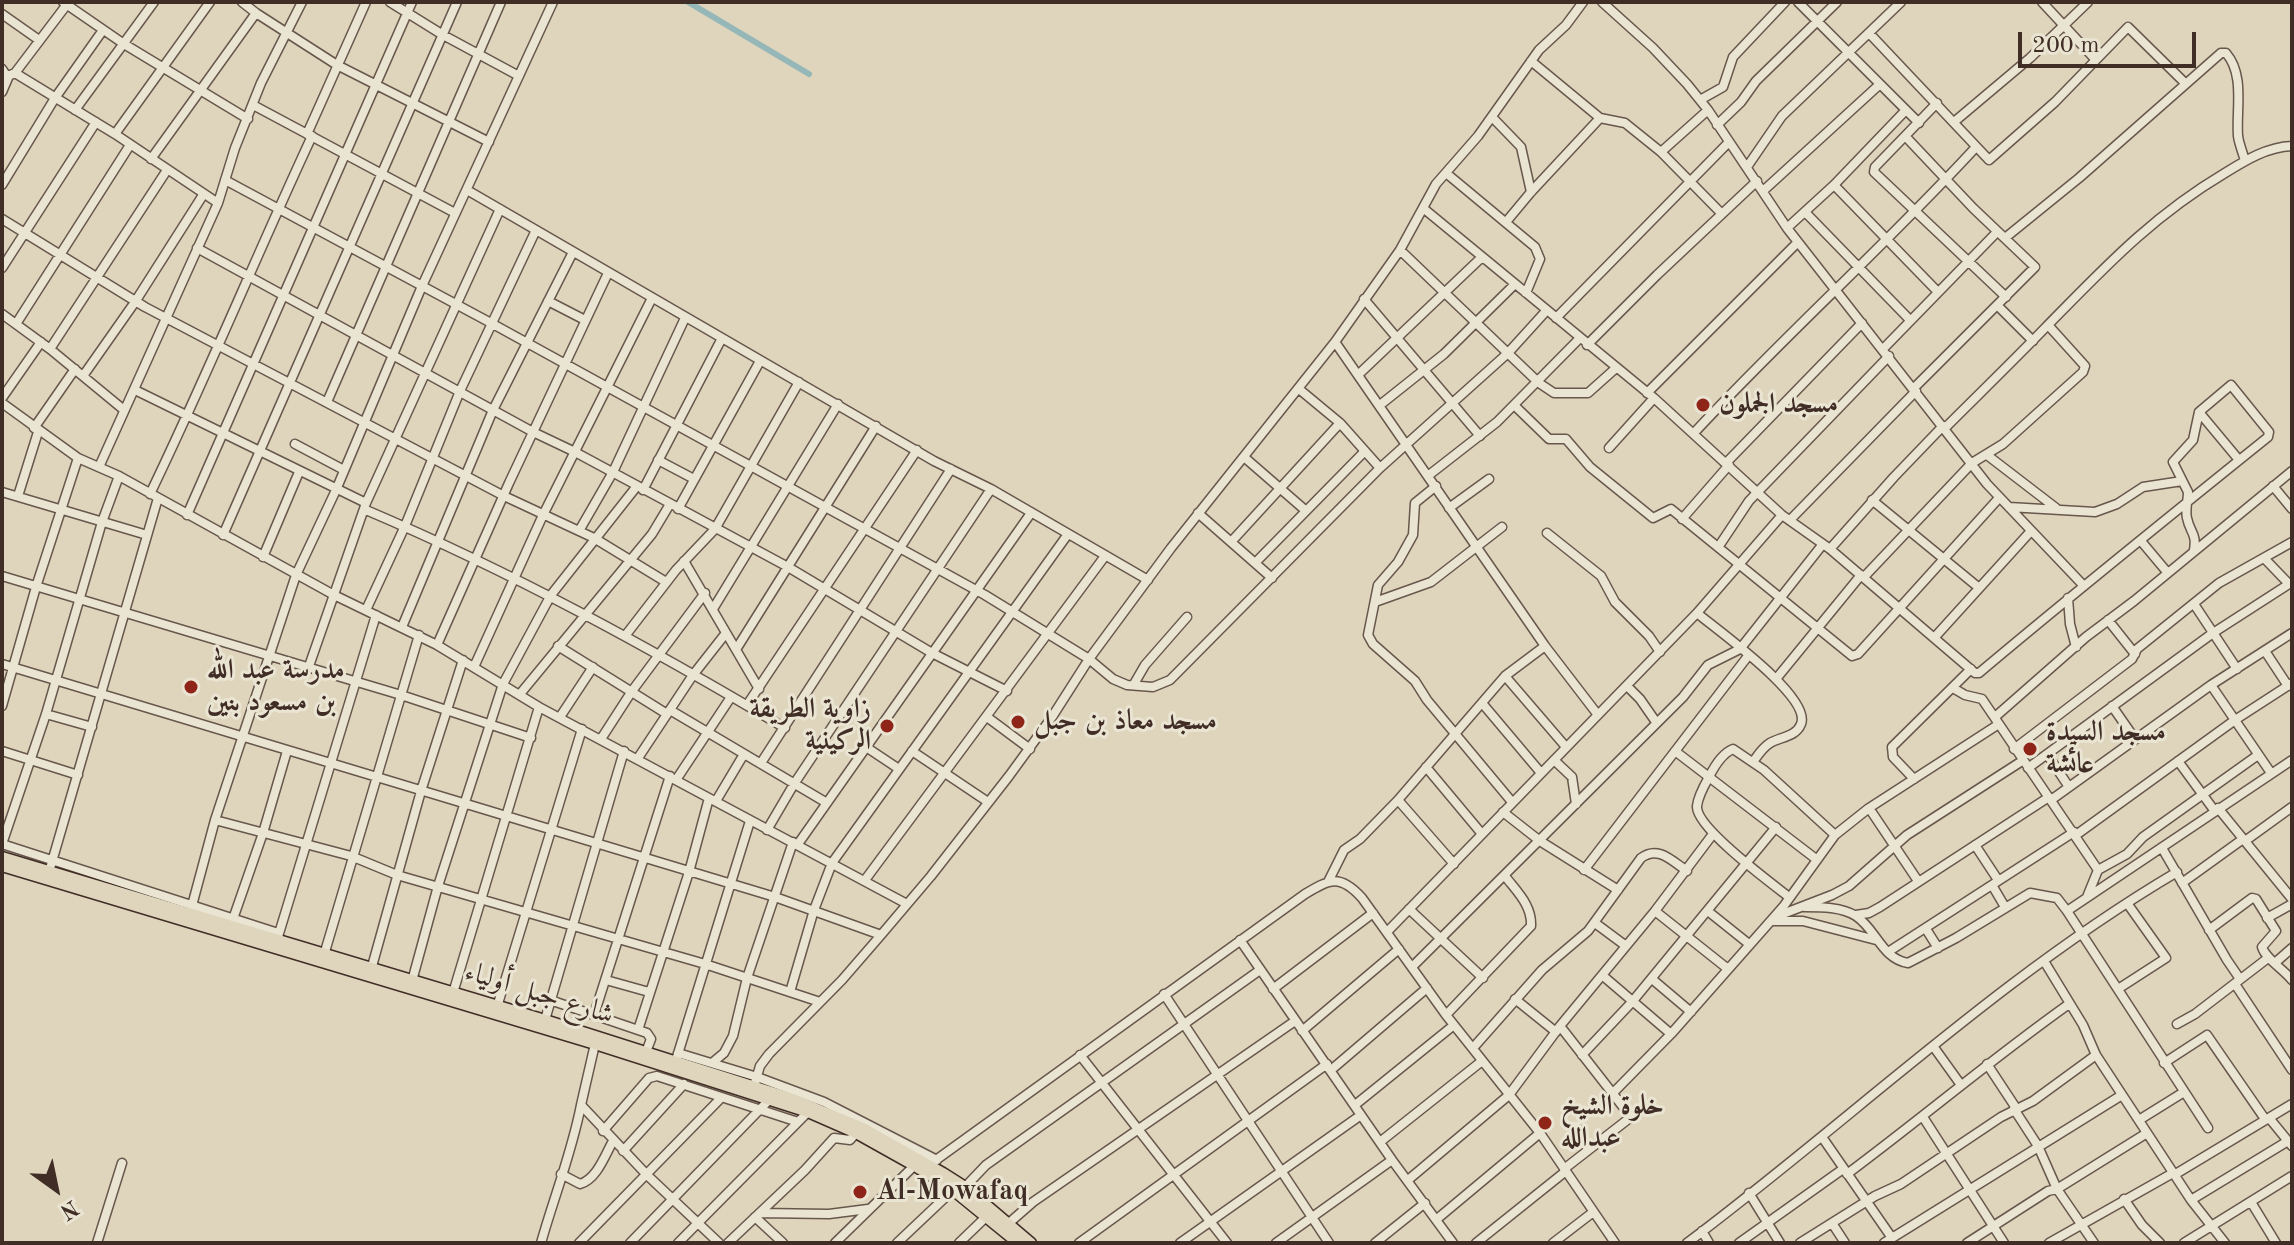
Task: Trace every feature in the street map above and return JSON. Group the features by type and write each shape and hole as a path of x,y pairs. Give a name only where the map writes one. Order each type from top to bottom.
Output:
{"main road":[{"name":"شارع جبل أولياء","path":"2,857 51,867 278,936 371,970 646,1052 677,1057 755,1081 844,1119 925,1163 1009,1223 1031,1243"},
{"name":"شارع جبل أولياء","path":"2,866 770,1099 808,1112 925,1163"},
{"name":"شارع جبل أولياء","path":"959,1189 1018,1243"}],"street":[{"path":"75,110 154,2"},
{"path":"115,134 210,2"},
{"path":"242,2 337,65 489,142"},
{"path":"99,467 218,203 261,83 302,2"},
{"path":"119,476 102,522 46,714 2,844 51,867 147,535 154,496 366,2"},
{"path":"390,2 519,76"},
{"path":"187,515 412,2"},
{"path":"223,535 457,2"},
{"path":"327,402 501,2"},
{"path":"376,615 278,936 233,919 191,910 241,737 296,575 336,490 422,286 553,2"},
{"path":"755,1081 769,1054 881,935 1030,749 1089,659 1198,513 1335,342 1400,250 1436,184 1492,117 1531,61 1566,25 1583,2"},
{"path":"1602,2 1653,48 1700,100 1834,291 1999,498 2084,586"},
{"path":"1700,100 1723,87 1733,57 1785,2"},
{"path":"1798,2 1919,123"},
{"path":"1717,125 1741,102 1756,81 1837,2"},
{"path":"1747,167 1782,116 1901,2"},
{"path":"2042,2 2095,59"},
{"path":"1954,122 1995,90 2088,2"},
{"path":"2,92 8,72 39,40 66,3 124,44 248,119"},
{"path":"151,159 256,13"},
{"path":"2,14 39,40"},
{"path":"1869,33 1990,159 2055,102 2128,27 2185,83"},
{"path":"2,185 55,98 103,30"},
{"path":"1719,546 1739,513 1758,491 1886,353 1910,320 1967,261 2111,151 2216,56 2226,53 2238,80 2238,135 2245,161"},
{"path":"1531,61 1600,118 1625,123 1661,152 1722,214"},
{"path":"8,72 96,122 218,203"},
{"path":"1763,191 1879,85"},
{"path":"1937,103 1874,169 2006,297"},
{"path":"253,105 455,213"},
{"path":"1661,152 1708,110"},
{"path":"1787,228 1834,185 1905,111"},
{"path":"1492,117 1521,147 1531,192"},
{"path":"1506,222 1600,118"},
{"path":"2,268 96,122"},
{"path":"1387,932 1660,652 1739,563 2035,267 1906,137"},
{"path":"1556,318 1729,142"},
{"path":"16,324 130,145"},
{"path":"1412,967 1683,697 1708,665 1740,649 1826,546 2033,341 2114,256 2184,198 2245,161 2280,146 2292,146"},
{"path":"1694,433 1888,240 1976,147"},
{"path":"50,349 167,170"},
{"path":"1446,173 1538,252 1540,259 1536,274 1526,293"},
{"path":"225,180 789,486 1089,659 1113,679 1134,684 1160,686 1170,680 1380,468 1508,353 1547,310"},
{"path":"1587,345 1757,181"},
{"path":"1834,185 1937,291"},
{"path":"467,190 760,361 1148,580"},
{"path":"83,376 135,302 203,195"},
{"path":"1423,208 1650,395 1786,517 1826,546 1979,673 2188,503 2269,434 2233,386 2229,386 2199,412 2193,440 2173,462 2188,492 2188,503 2187,519 2196,538 2194,550"},
{"path":"308,669 366,506 500,209"},
{"path":"1805,212 1910,320"},
{"path":"2,219 135,302 464,476 594,538 666,582"},
{"path":"366,610 405,526 460,391 536,230"},
{"path":"1609,448 1650,395 1798,242"},
{"path":"197,248 788,567 932,653 1007,691"},
{"path":"1400,250 1539,383 1554,393 1584,394 1616,368"},
{"path":"402,627 493,410 573,252"},
{"path":"1359,374 1482,257"},
{"path":"437,645 608,273"},
{"path":"1380,405 1424,371 1515,284"},
{"path":"474,667 543,515 652,298"},
{"path":"1364,299 1480,436"},
{"path":"548,301 585,320"},
{"path":"1998,306 2033,341"},
{"path":"3,317 41,342 124,410"},
{"path":"579,531 613,472 685,318"},
{"path":"1682,519 1727,464 1862,323"},
{"path":"1776,679 1816,627 1862,576 1972,463 1987,455 2059,397 2086,369 2048,325"},
{"path":"412,981 438,886 503,684 551,595 594,538 640,488 658,460 722,338"},
{"path":"1429,475 1515,406 1580,338"},
{"path":"41,342 2,401 36,430 78,458 119,476 334,595 419,635 539,707 907,904"},
{"path":"1335,342 1545,646 1598,715"},
{"path":"520,694 694,479 760,361"},
{"path":"18,496 36,430 75,369"},
{"path":"625,636 666,582 715,529 799,382"},
{"path":"1299,389 1340,423 1380,468"},
{"path":"135,390 405,526 551,595 785,728"},
{"path":"713,609 838,404"},
{"path":"1515,406 1549,439 1566,439 1590,467 1653,518 1660,517 1668,509 1719,546 1848,655 1855,656 1946,560 1999,498"},
{"path":"2199,412 2239,460"},
{"path":"1231,542 1340,423"},
{"path":"737,648 876,426"},
{"path":"295,444 344,470"},
{"path":"747,705 917,450"},
{"path":"1255,563 1365,451"},
{"path":"1987,455 2057,508"},
{"path":"1244,457 1305,510"},
{"path":"2,706 78,458"},
{"path":"658,460 694,479"},
{"path":"761,763 951,469"},
{"path":"1612,1094 1691,1012 1789,897 1835,835 1997,720 2076,647 2292,471"},
{"path":"263,557 299,472"},
{"path":"1449,508 1489,479"},
{"path":"2009,507 2095,512 2113,507 2143,487 2182,481"},
{"path":"1436,486 1415,503 1413,535 1398,562 1381,581 1367,631 1371,641 1415,681 1512,802"},
{"path":"2273,486 2292,509"},
{"path":"767,830 794,784 991,489"},
{"path":"2,492 147,535"},
{"path":"1872,500 1978,587"},
{"path":"712,1063 729,1045 747,978 795,843 827,803 1031,513"},
{"path":"1198,513 1272,578"},
{"path":"1375,602 1422,587 1502,527"},
{"path":"1934,638 2031,531"},
{"path":"1547,533 1601,576 1615,602 1649,636 1660,652"},
{"path":"790,992 814,910 832,863 1068,534"},
{"path":"2141,541 2167,572"},
{"path":"2014,749 2126,665 2137,649 2219,583 2292,542"},
{"path":"865,880 1105,556"},
{"path":"1771,919 1849,886 1895,844 2025,764 2047,754 2213,633 2291,583 2264,558"},
{"path":"684,561 759,689"},
{"path":"2,576 401,695 531,738"},
{"path":"601,739 632,691 705,593"},
{"path":"2068,598 2076,647"},
{"path":"2194,604 2237,669"},
{"path":"1697,613 1776,679 1798,705 1802,721 1794,733 1765,746 1753,762"},
{"path":"1134,684 1145,665 1187,617"},
{"path":"2108,620 2135,654"},
{"path":"638,758 693,675 726,633"},
{"path":"1805,907 1838,909 1856,915 1869,913 2069,787 2211,685 2292,633"},
{"path":"324,955 419,635"},
{"path":"558,646 827,803"},
{"path":"1328,882 1344,850 1360,839 1398,800 1505,676 1545,646"},
{"path":"1888,952 2075,833 2290,684 2265,651"},
{"path":"1584,870 1748,656"},
{"path":"371,970 421,791 463,660"},
{"path":"2,664 775,897 881,935"},
{"path":"560,717 593,667"},
{"path":"1914,779 1893,757 1892,747 1971,669"},
{"path":"1505,676 1566,747"},
{"path":"2211,685 2271,773"},
{"path":"1627,686 1656,722"},
{"path":"1953,688 1982,699 2098,870"},
{"path":"594,1015 673,778 731,697"},
{"path":"1482,703 1541,773"},
{"path":"2112,706 2135,739"},
{"path":"453,993 539,707"},
{"path":"46,714 92,727"},
{"path":"987,717 1030,749"},
{"path":"497,1007 582,729"},
{"path":"866,747 899,769"},
{"path":"1789,897 1713,834 1697,810 1710,775 1730,750 1737,751 1835,835"},
{"path":"2,751 78,775"},
{"path":"233,919 287,751"},
{"path":"545,1020 624,751"},
{"path":"912,751 988,802"},
{"path":"1675,751 1816,859"},
{"path":"638,1030 713,800 744,754"},
{"path":"2047,754 2069,787"},
{"path":"2086,899 2098,870 2127,854 2143,837 2258,755"},
{"path":"1554,760 1572,777 1576,804"},
{"path":"2067,911 2292,760"},
{"path":"2178,761 2292,902 2267,918"},
{"path":"1426,767 1482,834"},
{"path":"1398,800 1454,864"},
{"path":"2182,883 2292,807"},
{"path":"1869,808 1918,881"},
{"path":"1503,812 1540,841 1618,890"},
{"path":"2174,815 2185,831"},
{"path":"215,820 351,856 397,875 705,964 820,1002"},
{"path":"750,821 677,1057 712,1063 755,1081 824,1102 925,1163"},
{"path":"1582,1055 1652,979 1776,827"},
{"path":"1408,1180 1509,1095 1713,834"},
{"path":"1975,845 2005,907"},
{"path":"2162,848 2237,982 2292,1070"},
{"path":"1473,1048 1542,970 1595,923 1648,853 1660,853 1687,871"},
{"path":"1687,1243 1985,1003 2082,932 2177,872"},
{"path":"1446,1015 1531,926 1526,902 1505,876"},
{"path":"835,1243 869,1209 925,1163 1305,894 1328,882 1339,881 1350,886 1373,913 1446,1015 1540,1133 1615,1243"},
{"path":"1856,915 1888,952 1908,963 2032,893 2057,898 2208,1128"},
{"path":"2209,930 2254,898 2276,931 2262,947 2292,980"},
{"path":"2118,989 2166,958 2127,903"},
{"path":"1409,909 1483,978"},
{"path":"1655,911 1728,969"},
{"path":"1709,912 1749,944"},
{"path":"1273,989 1373,913"},
{"path":"1771,919 1803,921 1877,940"},
{"path":"1595,923 1626,946"},
{"path":"1926,929 1938,948"},
{"path":"1240,940 1453,1243"},
{"path":"2177,1024 2292,948"},
{"path":"1302,1031 1399,949"},
{"path":"2044,961 2083,1025 2096,1055 2173,1174 2225,1243"},
{"path":"897,1243 986,1165 1260,970"},
{"path":"1602,975 1671,1034"},
{"path":"1652,979 1691,1012"},
{"path":"606,980 649,992"},
{"path":"1079,1243 1248,1119 1329,1067 1427,988"},
{"path":"1164,994 1329,1243"},
{"path":"1476,1243 1630,1119 1582,1055 1558,1029 1515,999"},
{"path":"550,1000 650,1036 646,1052"},
{"path":"1739,1243 1923,1117 1987,1064 2069,1004"},
{"path":"1009,1223 1033,1202 1295,1021"},
{"path":"616,1042 621,1024"},
{"path":"1355,1105 1454,1025"},
{"path":"2164,1063 2207,1035 2290,1144 2191,1200"},
{"path":"541,1243 575,1135 595,1044"},
{"path":"1933,1046 1961,1085"},
{"path":"1080,1055 1227,1243"},
{"path":"1800,1243 1867,1201 1901,1184 2015,1108 2033,1101 2096,1055"},
{"path":"1380,1142 1482,1061"},
{"path":"1987,1064 2038,1146 2057,1189 2094,1243"},
{"path":"603,1131 649,1078 657,1076 798,1122"},
{"path":"623,1151 684,1084"},
{"path":"2139,1120 2184,1092"},
{"path":"1822,1137 1893,1240 1970,1188 2122,1095"},
{"path":"579,1243 721,1098"},
{"path":"630,1243 770,1099"},
{"path":"2049,1243 2292,1104"},
{"path":"581,1105 603,1131 719,1243"},
{"path":"678,1243 808,1112"},
{"path":"1180,1243 1361,1115"},
{"path":"1923,1117 2004,1243"},
{"path":"728,1243 834,1138 850,1140 856,1133"},
{"path":"1437,1219 1540,1133"},
{"path":"1967,1243 2147,1133"},
{"path":"561,1174 580,1184 586,1182 613,1141"},
{"path":"1276,1243 1392,1160"},
{"path":"97,1243 122,1163"},
{"path":"2184,1243 2290,1181"},
{"path":"1749,1193 1780,1243"},
{"path":"2124,1199 2142,1225 2160,1243"},
{"path":"2251,1202 2276,1243"},
{"path":"1375,1243 1425,1203"},
{"path":"758,1215 819,1215 869,1209"},
{"path":"1553,1243 1592,1213"},
{"path":"758,1215 783,1243"},
{"path":"959,1243 987,1216"},
{"path":"1832,1223 1845,1243"},
{"path":"1702,1231 1709,1243"}],"waterway":[{"path":"688,2 809,74"}],"place":[{"name":"مسجد الجملون","path":"1703,405"},
{"name":"مدرسة عبد الله بن مسعود بنين","path":"191,687"},
{"name":"مسجد معاذ بن جبل","path":"1018,722"},
{"name":"زاوية الطريقة الركينية","path":"887,726"},
{"name":"مسجد السيدة عائشة","path":"2030,749"},
{"name":"خلوة الشيخ عبدالله","path":"1545,1123"},
{"name":"Al-Mowafaq","path":"860,1192"}]}
